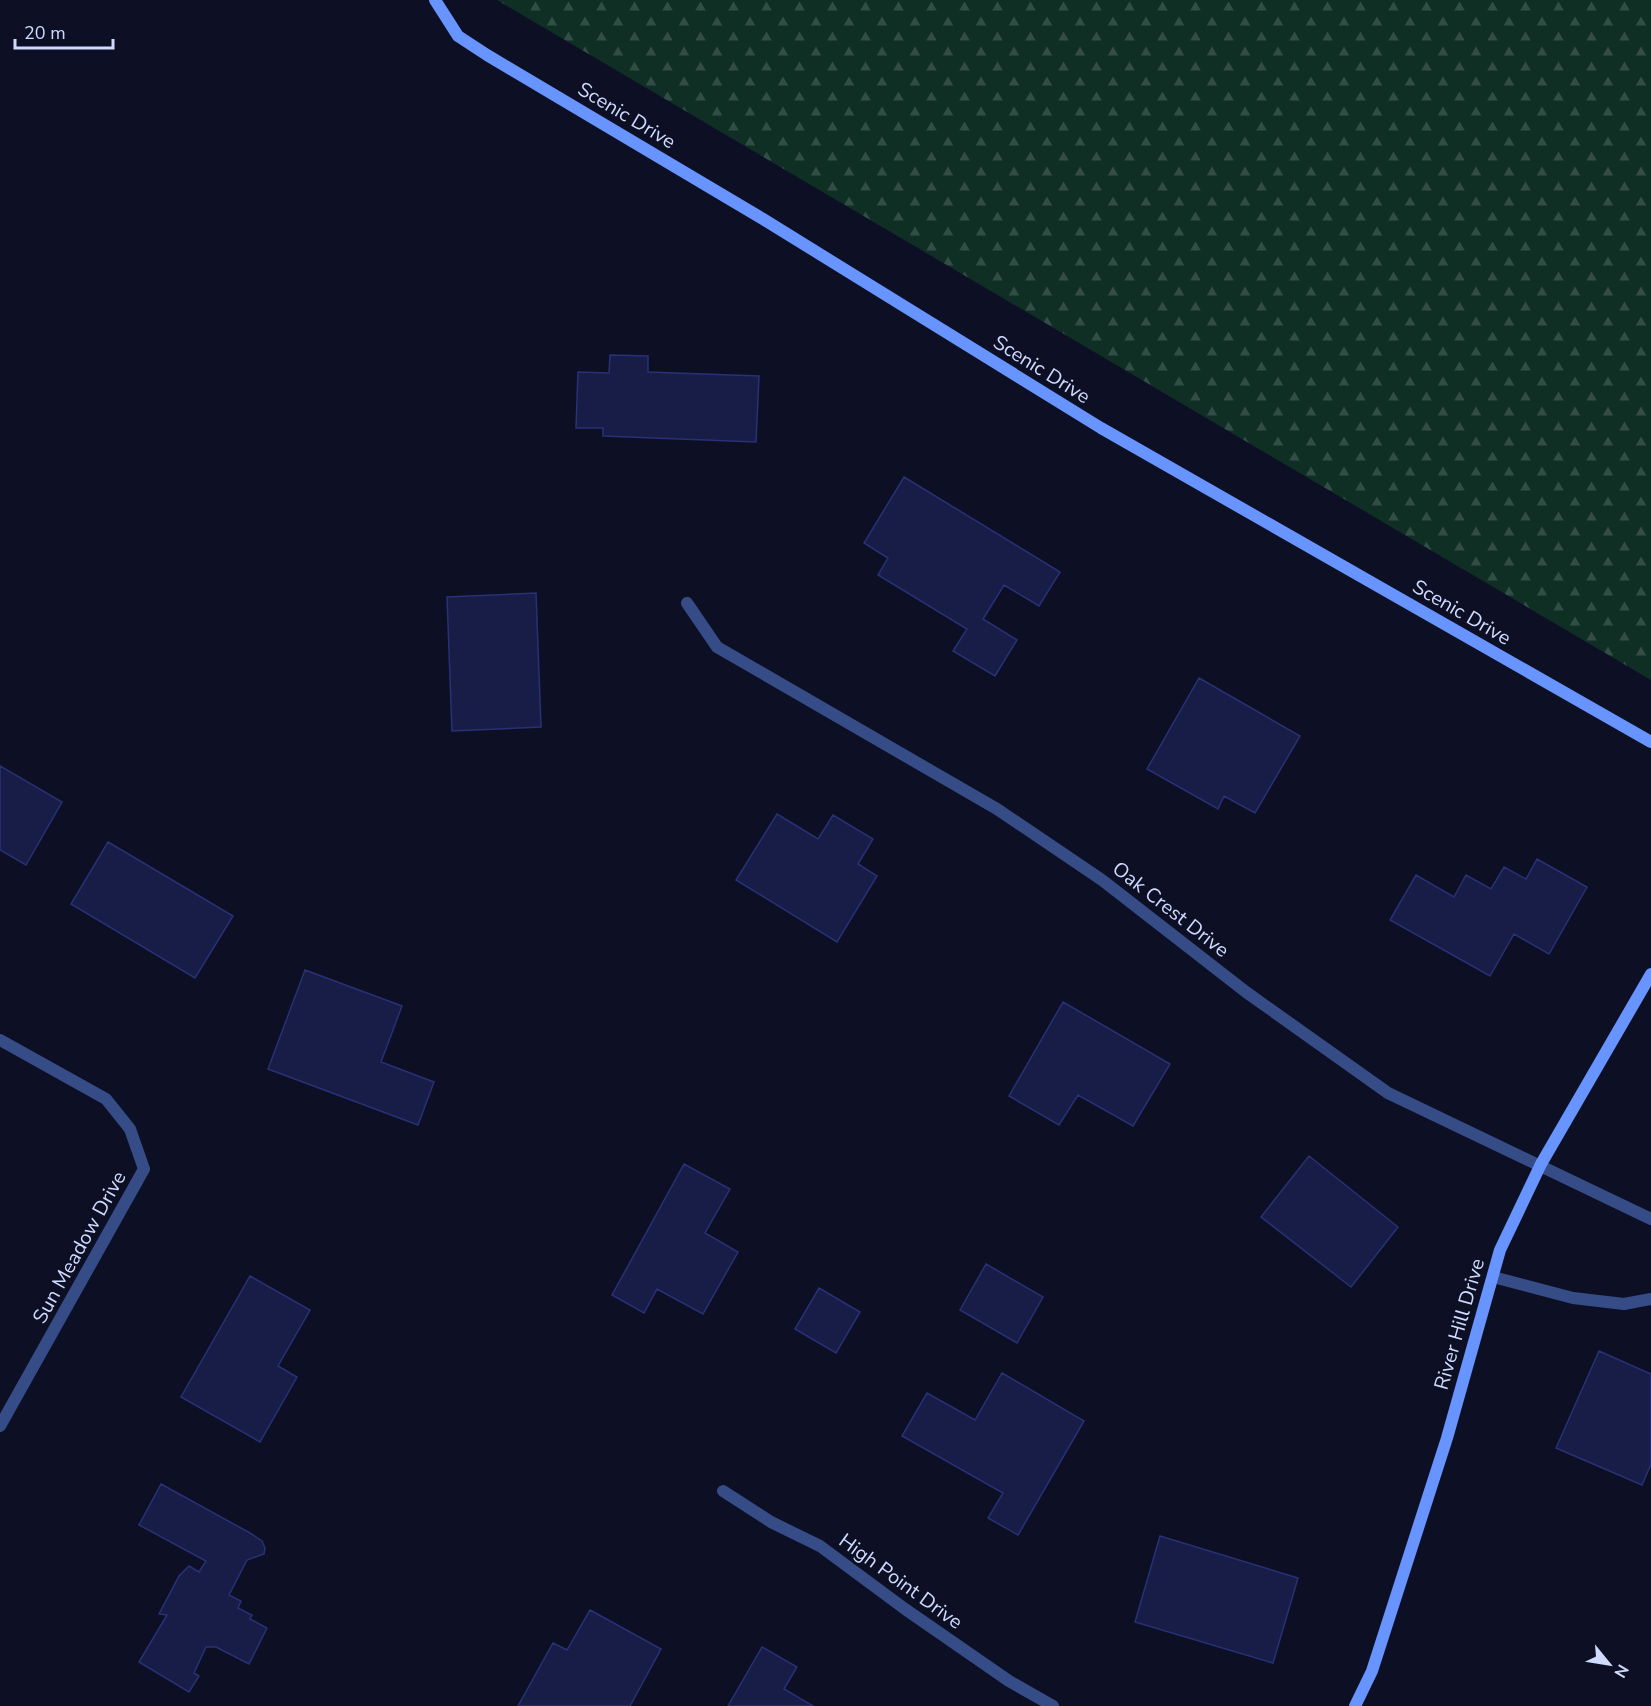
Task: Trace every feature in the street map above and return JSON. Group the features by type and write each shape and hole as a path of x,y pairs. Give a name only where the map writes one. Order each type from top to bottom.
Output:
{"street":[{"name":"Scenic Drive","path":"435,0 458,36 487,55 763,219 1101,428 1651,742"},
{"name":"Oak Crest Drive","path":"687,603 717,647 997,809 1102,880 1246,992 1389,1093 1541,1164 1651,1219"},
{"name":"River Hill Drive","path":"1355,1706 1372,1671 1447,1438 1500,1250 1541,1164 1651,974"},
{"name":"Sun Meadow Drive","path":"0,1040 106,1099 130,1129 144,1169 0,1426"},
{"path":"1493,1277 1573,1298 1624,1304 1651,1299"},
{"name":"High Point Drive","path":"723,1491 771,1522 820,1546 905,1610 1009,1681 1053,1706"}],"green space":[{"path":"497,0 1651,0 1651,680"}],"building":[{"path":"610,355 648,356 648,372 759,376 756,442 603,436 603,428 576,428 578,372 609,373"},
{"path":"904,477 1060,572 1039,606 1004,585 983,619 1017,640 995,676 953,651 967,629 878,575 888,558 864,543"},
{"path":"536,593 541,727 452,731 447,597"},
{"path":"1199,678 1300,736 1255,813 1224,796 1218,809 1147,769"},
{"path":"0,766 62,802 26,865 0,850"},
{"path":"777,814 818,839 833,815 873,839 858,864 877,876 837,942 736,880"},
{"path":"108,842 233,916 195,978 71,904"},
{"path":"1537,859 1587,887 1549,954 1514,934 1490,976 1390,920 1416,875 1454,897 1466,875 1491,889 1504,867 1526,879"},
{"path":"305,970 402,1006 381,1062 434,1082 418,1125 268,1069"},
{"path":"1063,1002 1170,1064 1133,1126 1078,1095 1059,1125 1009,1096"},
{"path":"1309,1156 1398,1227 1351,1287 1261,1217"},
{"path":"684,1164 730,1189 705,1233 738,1252 703,1314 657,1289 644,1313 612,1295"},
{"path":"986,1264 1043,1297 1017,1343 960,1310"},
{"path":"250,1276 310,1310 278,1366 297,1377 260,1442 181,1397"},
{"path":"819,1288 860,1312 836,1353 795,1329"},
{"path":"1599,1351 1651,1374 1651,1464 1642,1485 1556,1448"},
{"path":"1002,1373 1084,1421 1018,1535 988,1518 1003,1493 902,1436 927,1393 975,1420"},
{"path":"161,1484 250,1533 262,1541 265,1548 264,1554 247,1560 229,1595 241,1601 238,1608 252,1615 250,1619 267,1628 249,1664 216,1647 206,1647 194,1673 199,1676 189,1692 139,1662 167,1615 159,1614 179,1576 189,1566 199,1572 206,1561 139,1525"},
{"path":"1160,1536 1298,1578 1273,1663 1135,1622"},
{"path":"590,1610 661,1649 630,1706 518,1706 553,1643 567,1650"},
{"path":"762,1647 797,1667 784,1689 813,1706 728,1706"}]}
